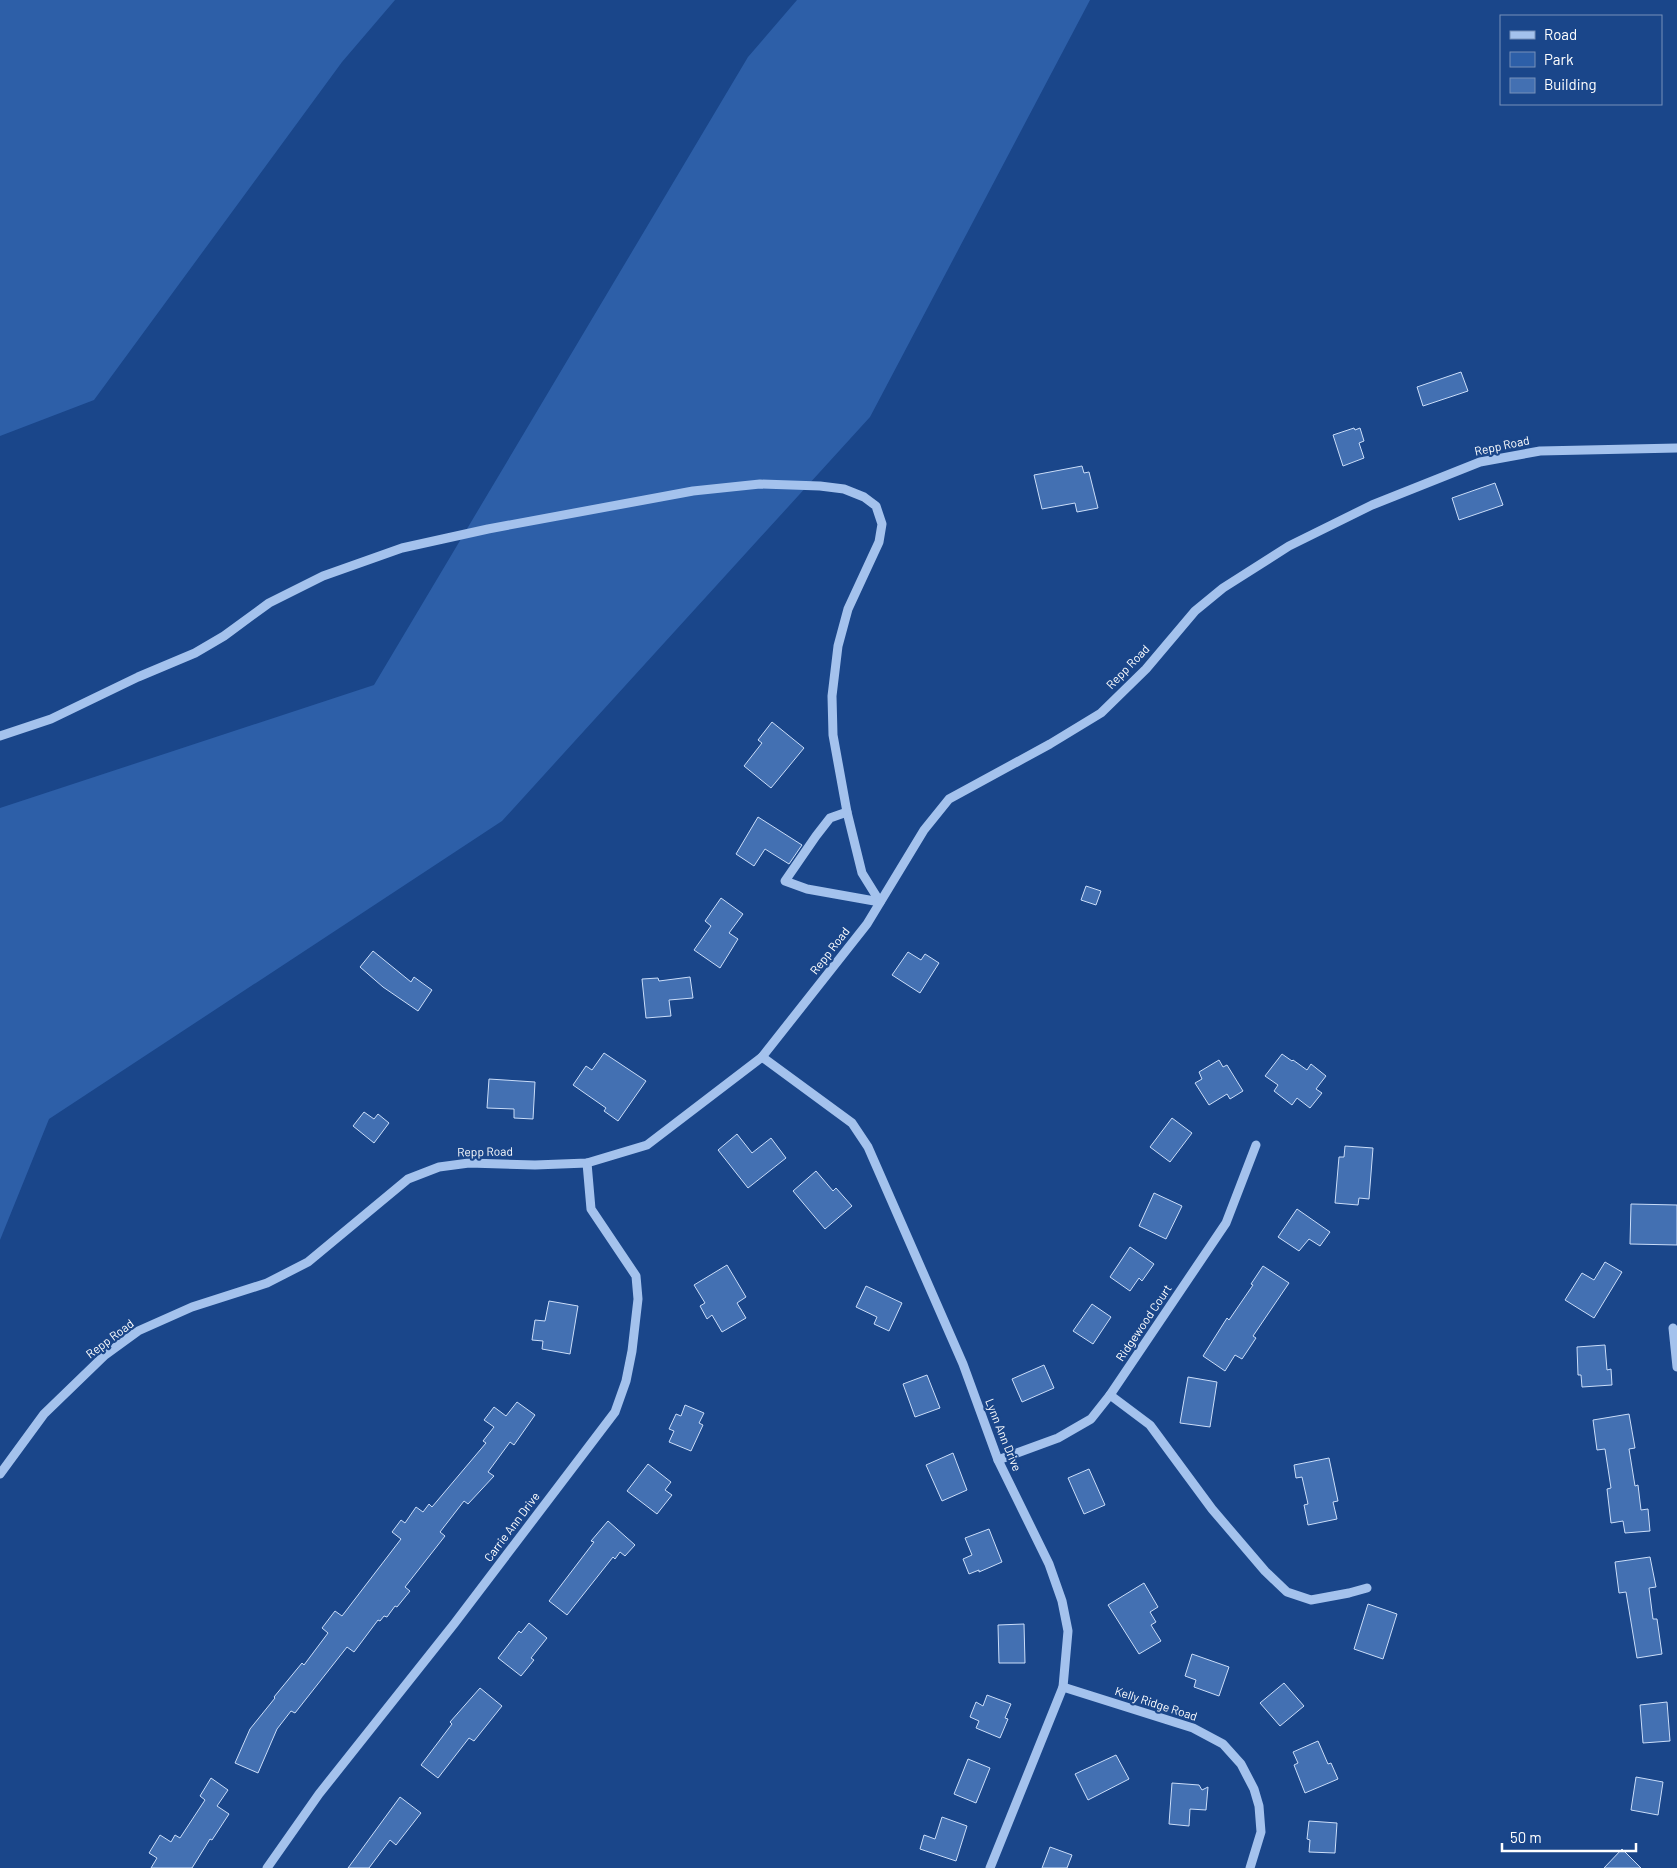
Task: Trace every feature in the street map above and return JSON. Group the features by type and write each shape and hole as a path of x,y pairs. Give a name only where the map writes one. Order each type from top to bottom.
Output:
{"street":[{"name":"Repp Road","path":"0,1474 44,1414 105,1355 138,1331 192,1307 267,1283 308,1262 408,1178 439,1167 469,1163 535,1165 587,1163 647,1144 762,1057 867,924 924,830 949,799 1050,744 1101,713 1146,669 1196,611 1223,588 1289,546 1372,505 1480,462 1540,451 1677,448"},
{"path":"0,736 51,719 138,677 195,653 224,636 269,603 323,576 402,548 488,529 693,491 760,484 820,486 844,489 864,497 876,506 882,524 879,542 848,609 836,656 832,696 832,735 847,812 862,873 880,902"},
{"path":"847,812 830,818 785,881 806,889 880,902"},
{"name":"Lynn Ann Drive","path":"762,1057 852,1124 868,1147 963,1364 998,1460 1049,1564 1062,1600 1068,1631 1063,1688 990,1868"},
{"name":"Ridgewood Court","path":"998,1460 1058,1438 1091,1419 1110,1395 1226,1223 1256,1146"},
{"name":"Carrie Ann Drive","path":"267,1868 319,1794 454,1624 615,1412 626,1381 632,1351 638,1298 636,1276 591,1209 587,1163"},
{"path":"1673,1328 1677,1367"},
{"path":"1110,1395 1150,1424 1212,1509 1265,1571 1287,1592 1311,1600 1367,1588"},
{"name":"Kelly Ridge Road","path":"1063,1688 1193,1728 1223,1744 1241,1764 1254,1789 1259,1806 1261,1832 1250,1868"}],"green space":[{"path":"0,0 395,0 342,62 94,400 0,436"},
{"path":"797,0 1090,0 870,417 502,821 49,1119 0,1240 0,808 374,685 748,57"}],"building":[{"path":"1461,372 1468,391 1423,406 1417,387"},
{"path":"1354,428 1355,430 1360,428 1364,441 1359,443 1364,458 1343,466 1333,435"},
{"path":"1082,466 1084,473 1089,472 1098,508 1077,512 1075,503 1042,509 1034,475"},
{"path":"1495,483 1503,505 1459,520 1452,498"},
{"path":"772,722 804,748 771,788 744,766 762,743 758,740"},
{"path":"758,817 802,845 789,864 765,849 754,866 736,854"},
{"path":"1086,886 1101,891 1096,905 1081,900"},
{"path":"721,898 743,914 729,933 738,939 720,968 694,950 711,926 705,921"},
{"path":"373,951 411,982 414,977 432,990 418,1011 383,987 360,967"},
{"path":"908,952 921,960 925,954 939,963 920,993 892,975"},
{"path":"690,977 693,998 669,1000 671,1016 646,1018 642,979 658,978 659,981"},
{"path":"604,1053 646,1081 618,1121 604,1111 606,1108 573,1085 586,1066 592,1070"},
{"path":"1282,1054 1307,1070 1311,1064 1326,1076 1316,1089 1322,1093 1310,1108 1297,1098 1292,1105 1274,1091 1278,1085 1265,1076"},
{"path":"1219,1060 1223,1067 1227,1065 1243,1091 1230,1099 1227,1094 1209,1105 1195,1083 1202,1079 1199,1072"},
{"path":"489,1079 535,1082 533,1119 514,1118 514,1109 487,1108"},
{"path":"364,1112 374,1119 378,1114 389,1123 374,1143 353,1126"},
{"path":"1172,1118 1192,1133 1170,1162 1150,1147"},
{"path":"737,1134 752,1153 771,1138 786,1158 748,1188 718,1150"},
{"path":"1345,1146 1373,1148 1369,1199 1359,1198 1358,1205 1335,1203 1339,1157 1344,1157"},
{"path":"816,1171 833,1191 836,1188 852,1206 825,1229 793,1191"},
{"path":"1154,1193 1182,1206 1166,1239 1139,1226"},
{"path":"1631,1204 1677,1205 1677,1245 1630,1244"},
{"path":"1297,1209 1330,1232 1320,1246 1309,1239 1299,1251 1278,1237"},
{"path":"1130,1247 1154,1264 1142,1281 1139,1278 1130,1291 1110,1277"},
{"path":"1605,1262 1622,1272 1594,1318 1565,1300 1582,1273 1594,1280"},
{"path":"727,1265 746,1297 737,1303 746,1318 722,1332 712,1315 707,1319 700,1306 705,1303 694,1285"},
{"path":"1263,1266 1289,1283 1253,1336 1256,1338 1242,1359 1235,1355 1225,1371 1203,1356 1227,1318 1229,1320 1253,1285 1251,1284"},
{"path":"866,1286 902,1303 889,1331 874,1324 877,1317 856,1307"},
{"path":"549,1301 578,1306 570,1354 542,1349 543,1341 532,1340 535,1320 545,1321"},
{"path":"1092,1304 1111,1317 1093,1344 1073,1331"},
{"path":"1605,1345 1607,1370 1611,1369 1612,1385 1582,1387 1581,1375 1578,1375 1577,1347"},
{"path":"1044,1365 1054,1388 1022,1402 1012,1379"},
{"path":"927,1375 940,1408 915,1417 903,1384"},
{"path":"1188,1377 1217,1382 1210,1427 1180,1423"},
{"path":"517,1402 535,1415 514,1445 510,1442 488,1472 494,1476 468,1504 464,1501 440,1532 445,1536 405,1587 410,1591 387,1617 384,1616 380,1621 378,1620 354,1652 347,1647 295,1713 291,1711 277,1729 258,1773 235,1763 250,1729 302,1663 304,1665 328,1633 322,1628 335,1611 342,1616 401,1539 392,1532 401,1520 405,1523 416,1507 423,1512 429,1504 432,1507 486,1443 483,1441 494,1427 484,1420 494,1407 506,1416"},
{"path":"685,1405 704,1413 699,1423 703,1425 691,1451 669,1442 674,1431 669,1429 676,1414 681,1416"},
{"path":"1629,1414 1635,1448 1629,1449 1635,1486 1638,1485 1641,1510 1648,1509 1650,1531 1625,1533 1623,1521 1611,1523 1607,1489 1611,1488 1605,1449 1597,1450 1593,1420"},
{"path":"953,1453 967,1490 942,1501 926,1465"},
{"path":"1329,1458 1338,1501 1333,1502 1337,1519 1308,1525 1304,1505 1308,1504 1302,1477 1296,1478 1294,1465"},
{"path":"648,1464 671,1482 665,1490 672,1495 657,1514 627,1491"},
{"path":"1089,1469 1105,1505 1084,1514 1068,1478"},
{"path":"608,1521 635,1545 625,1556 620,1552 615,1559 613,1557 567,1615 549,1601 594,1542 591,1541"},
{"path":"989,1529 1002,1562 979,1572 979,1570 969,1574 963,1559 972,1555 965,1538"},
{"path":"1650,1557 1656,1587 1649,1588 1653,1619 1657,1619 1662,1654 1637,1658 1626,1592 1619,1593 1615,1562"},
{"path":"1144,1583 1158,1607 1150,1612 1156,1622 1151,1625 1161,1641 1139,1654 1108,1605"},
{"path":"1368,1604 1397,1614 1383,1659 1354,1649"},
{"path":"529,1623 547,1638 531,1658 534,1660 521,1676 498,1658 519,1631 521,1633"},
{"path":"1024,1624 1025,1663 999,1663 998,1625"},
{"path":"1192,1654 1229,1667 1219,1696 1194,1687 1196,1680 1185,1676"},
{"path":"1284,1683 1304,1706 1280,1726 1260,1703"},
{"path":"480,1688 502,1706 474,1741 469,1738 438,1778 421,1765 452,1724 450,1722"},
{"path":"987,1695 1011,1704 1005,1718 1008,1719 1000,1738 976,1728 979,1721 970,1717 976,1702 983,1706"},
{"path":"1667,1702 1670,1741 1643,1743 1640,1705"},
{"path":"1318,1741 1328,1764 1331,1763 1338,1779 1305,1793 1294,1765 1298,1763 1293,1752"},
{"path":"1116,1755 1129,1779 1088,1800 1075,1774"},
{"path":"968,1759 990,1768 976,1803 954,1794"},
{"path":"1636,1777 1663,1782 1658,1815 1631,1810"},
{"path":"211,1778 228,1790 217,1806 229,1814 212,1840 210,1839 192,1868 151,1868 157,1858 149,1853 160,1835 171,1842 175,1835 180,1838 205,1800 200,1796"},
{"path":"1172,1783 1199,1785 1202,1790 1208,1787 1206,1810 1190,1809 1189,1826 1169,1824"},
{"path":"400,1797 421,1813 396,1845 390,1840 369,1868 348,1868"},
{"path":"942,1817 967,1826 956,1861 920,1849 924,1835 935,1839"},
{"path":"1309,1821 1337,1823 1335,1853 1309,1852 1310,1840 1307,1839"},
{"path":"1050,1847 1072,1855 1067,1868 1042,1868"},
{"path":"1622,1849 1641,1868 1604,1868"}]}
